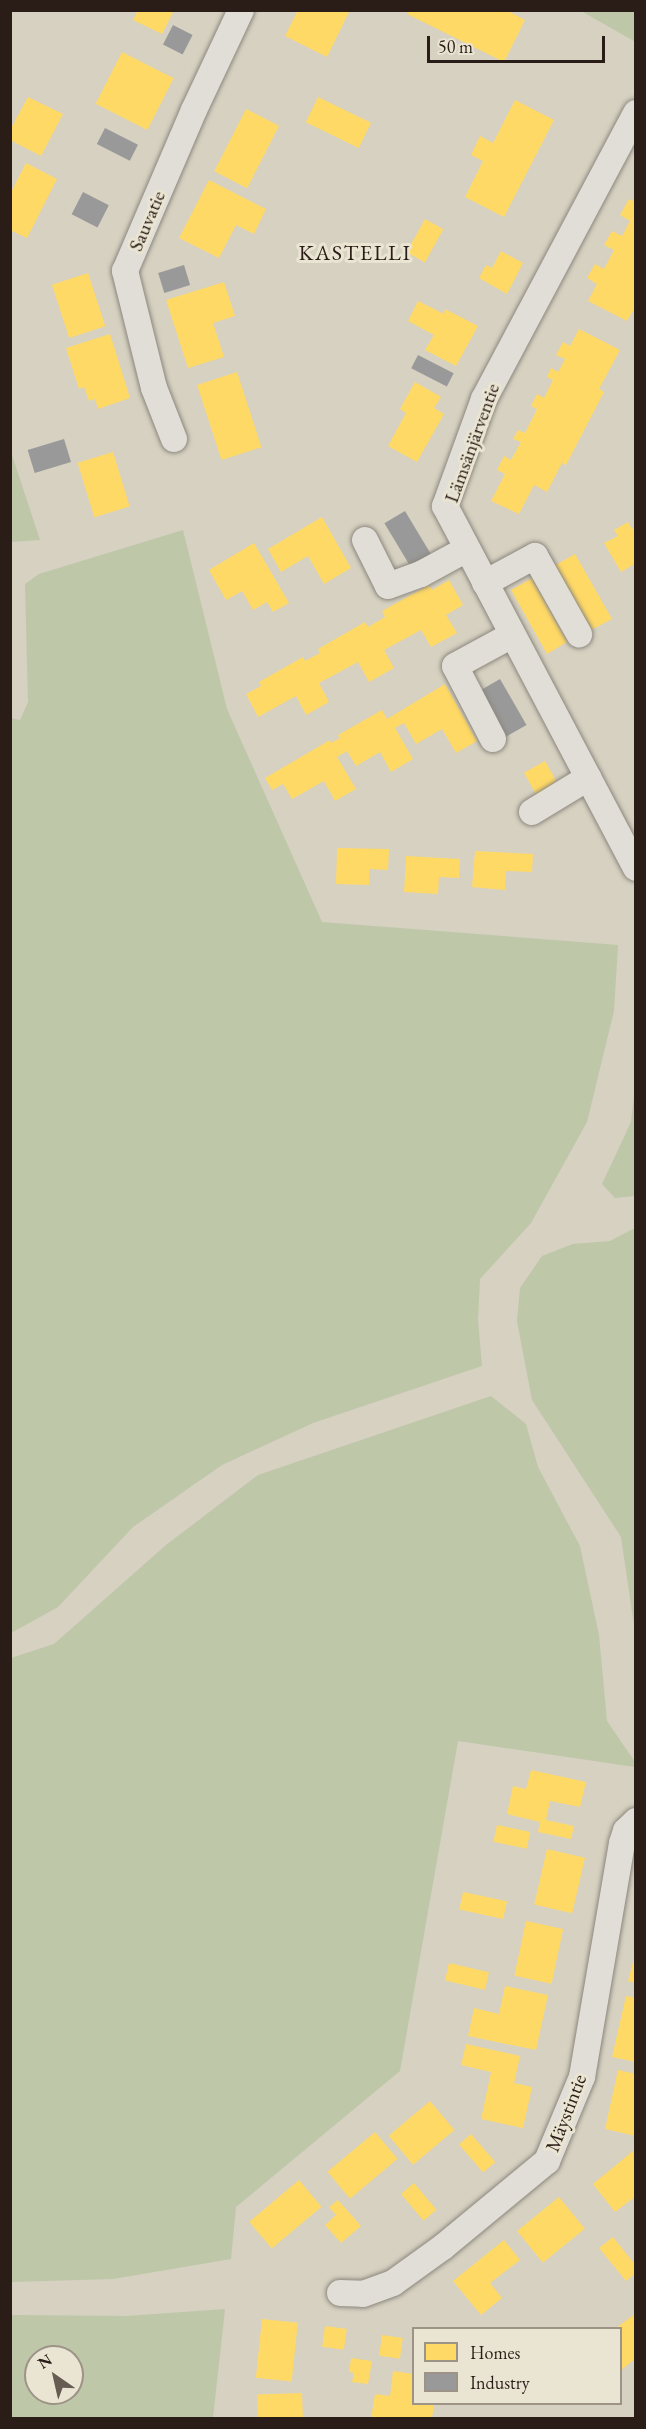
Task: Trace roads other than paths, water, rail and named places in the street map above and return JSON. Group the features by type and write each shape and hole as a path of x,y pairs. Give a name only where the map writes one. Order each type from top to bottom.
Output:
{"street":[{"name":"Sauvatie","path":"174,439 154,388 125,271 194,110 241,10"},
{"name":"Lämsänjärventie","path":"636,113 484,399 445,506 636,868"},
{"path":"365,540 387,586 421,574 467,549"},
{"path":"485,583 535,556 579,634"},
{"path":"493,739 455,666 512,635"},
{"path":"532,812 588,778"},
{"name":"Mäystintie","path":"340,2293 363,2294 393,2283 443,2247 547,2162 582,2077 622,1843 626,1831 636,1821"}],"district":[{"name":"KASTELLI","path":"355,253"}]}
